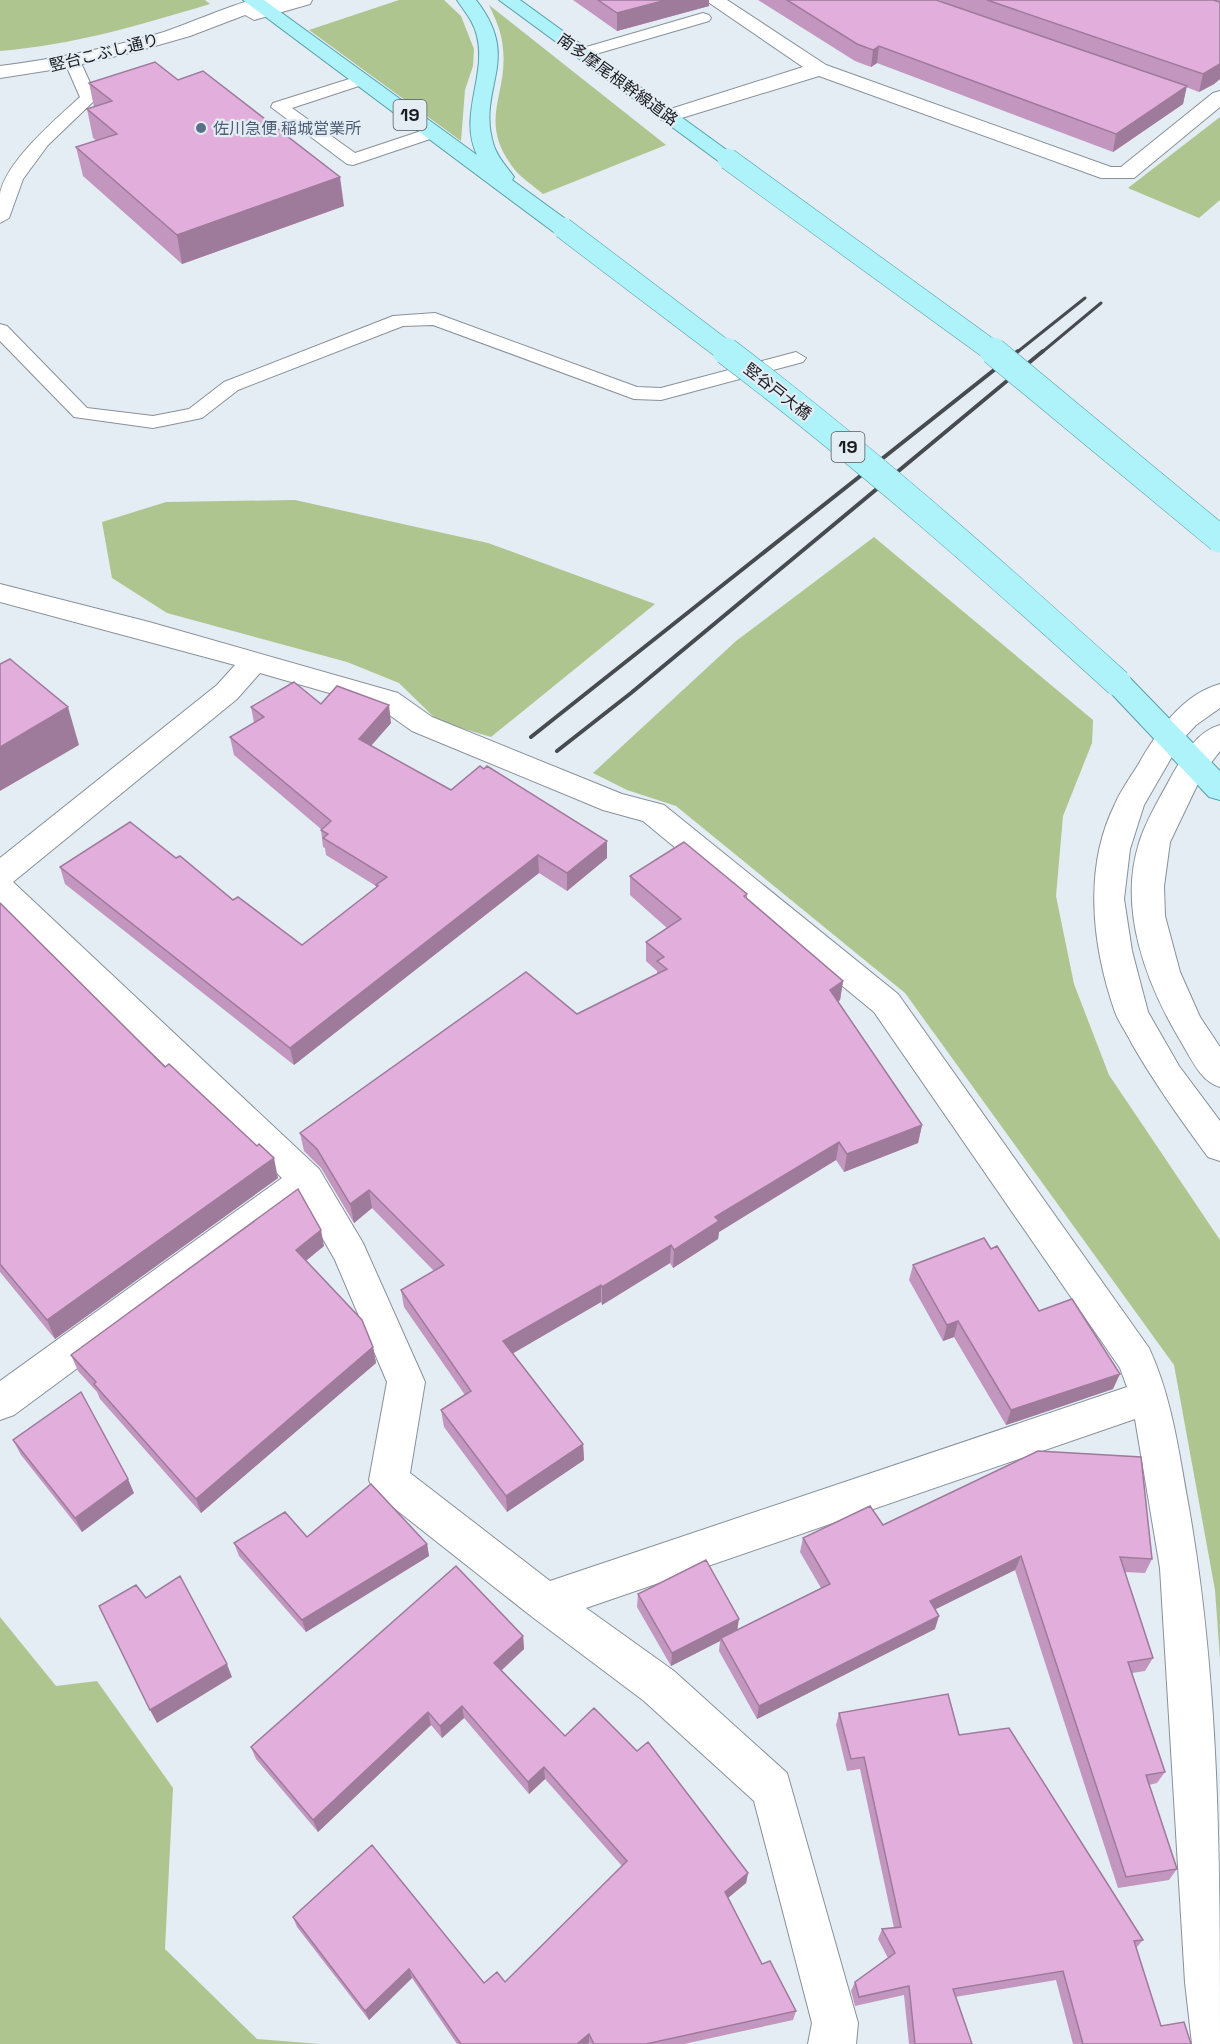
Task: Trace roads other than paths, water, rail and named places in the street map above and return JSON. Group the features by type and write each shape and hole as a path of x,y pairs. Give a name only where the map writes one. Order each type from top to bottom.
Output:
{"main road":[{"path":"466,0 482,22 490,58 480,111 481,140 486,153 516,192"},
{"name":"南多摩尾根幹線道路","path":"508,0 972,334 1220,539"},
{"name":"19","path":"263,2 296,33 516,192"},
{"name":"竪谷戸大橋","path":"516,192 808,414 962,541 1118,683 1170,735"},
{"name":"19","path":"1170,735 1220,790"}],"street":[{"path":"714,0 819,69 1109,172 1126,173 1215,100"},
{"path":"73,63 110,57 263,2 298,1"},
{"name":"竪台こぶし通り","path":"0,72 73,63 172,35 263,2"},
{"path":"668,116 819,69"},
{"path":"1186,96 1215,100"},
{"path":"0,592 388,700 422,724 614,803 653,813 886,1003 1136,1360 1150,1397 1180,1568 1208,1982 1216,2044"},
{"path":"0,875 227,692 254,662"},
{"path":"1220,694 1186,718 1170,735 1129,805 1115,849 1107,898 1116,951 1132,1013 1167,1075 1220,1147"},
{"path":"1220,735 1194,761 1160,827 1151,856 1147,901 1158,956 1174,1000 1196,1041 1220,1074"},
{"path":"0,888 307,1179 350,1254 406,1382 389,1480 545,1602 659,1686 772,1788 836,2023 832,2044"},
{"path":"0,1403 307,1179"},
{"path":"545,1602 1150,1397"}],"lane":[{"path":"582,52 703,18"},
{"path":"0,218 14,179 42,141 89,98 73,63"},
{"path":"362,80 279,107 353,160 433,132"},
{"path":"0,330 81,413 153,422 195,414 231,386 400,320 435,319 634,393 661,394 796,358"}],"railway":[{"path":"1016,353 1085,298"},
{"path":"1041,353 1101,303"},
{"path":"531,737 1018,351"},
{"path":"557,751 631,693 1043,351"}],"place":[{"name":"佐川急便 稲城営業所","path":"201,128"}]}
